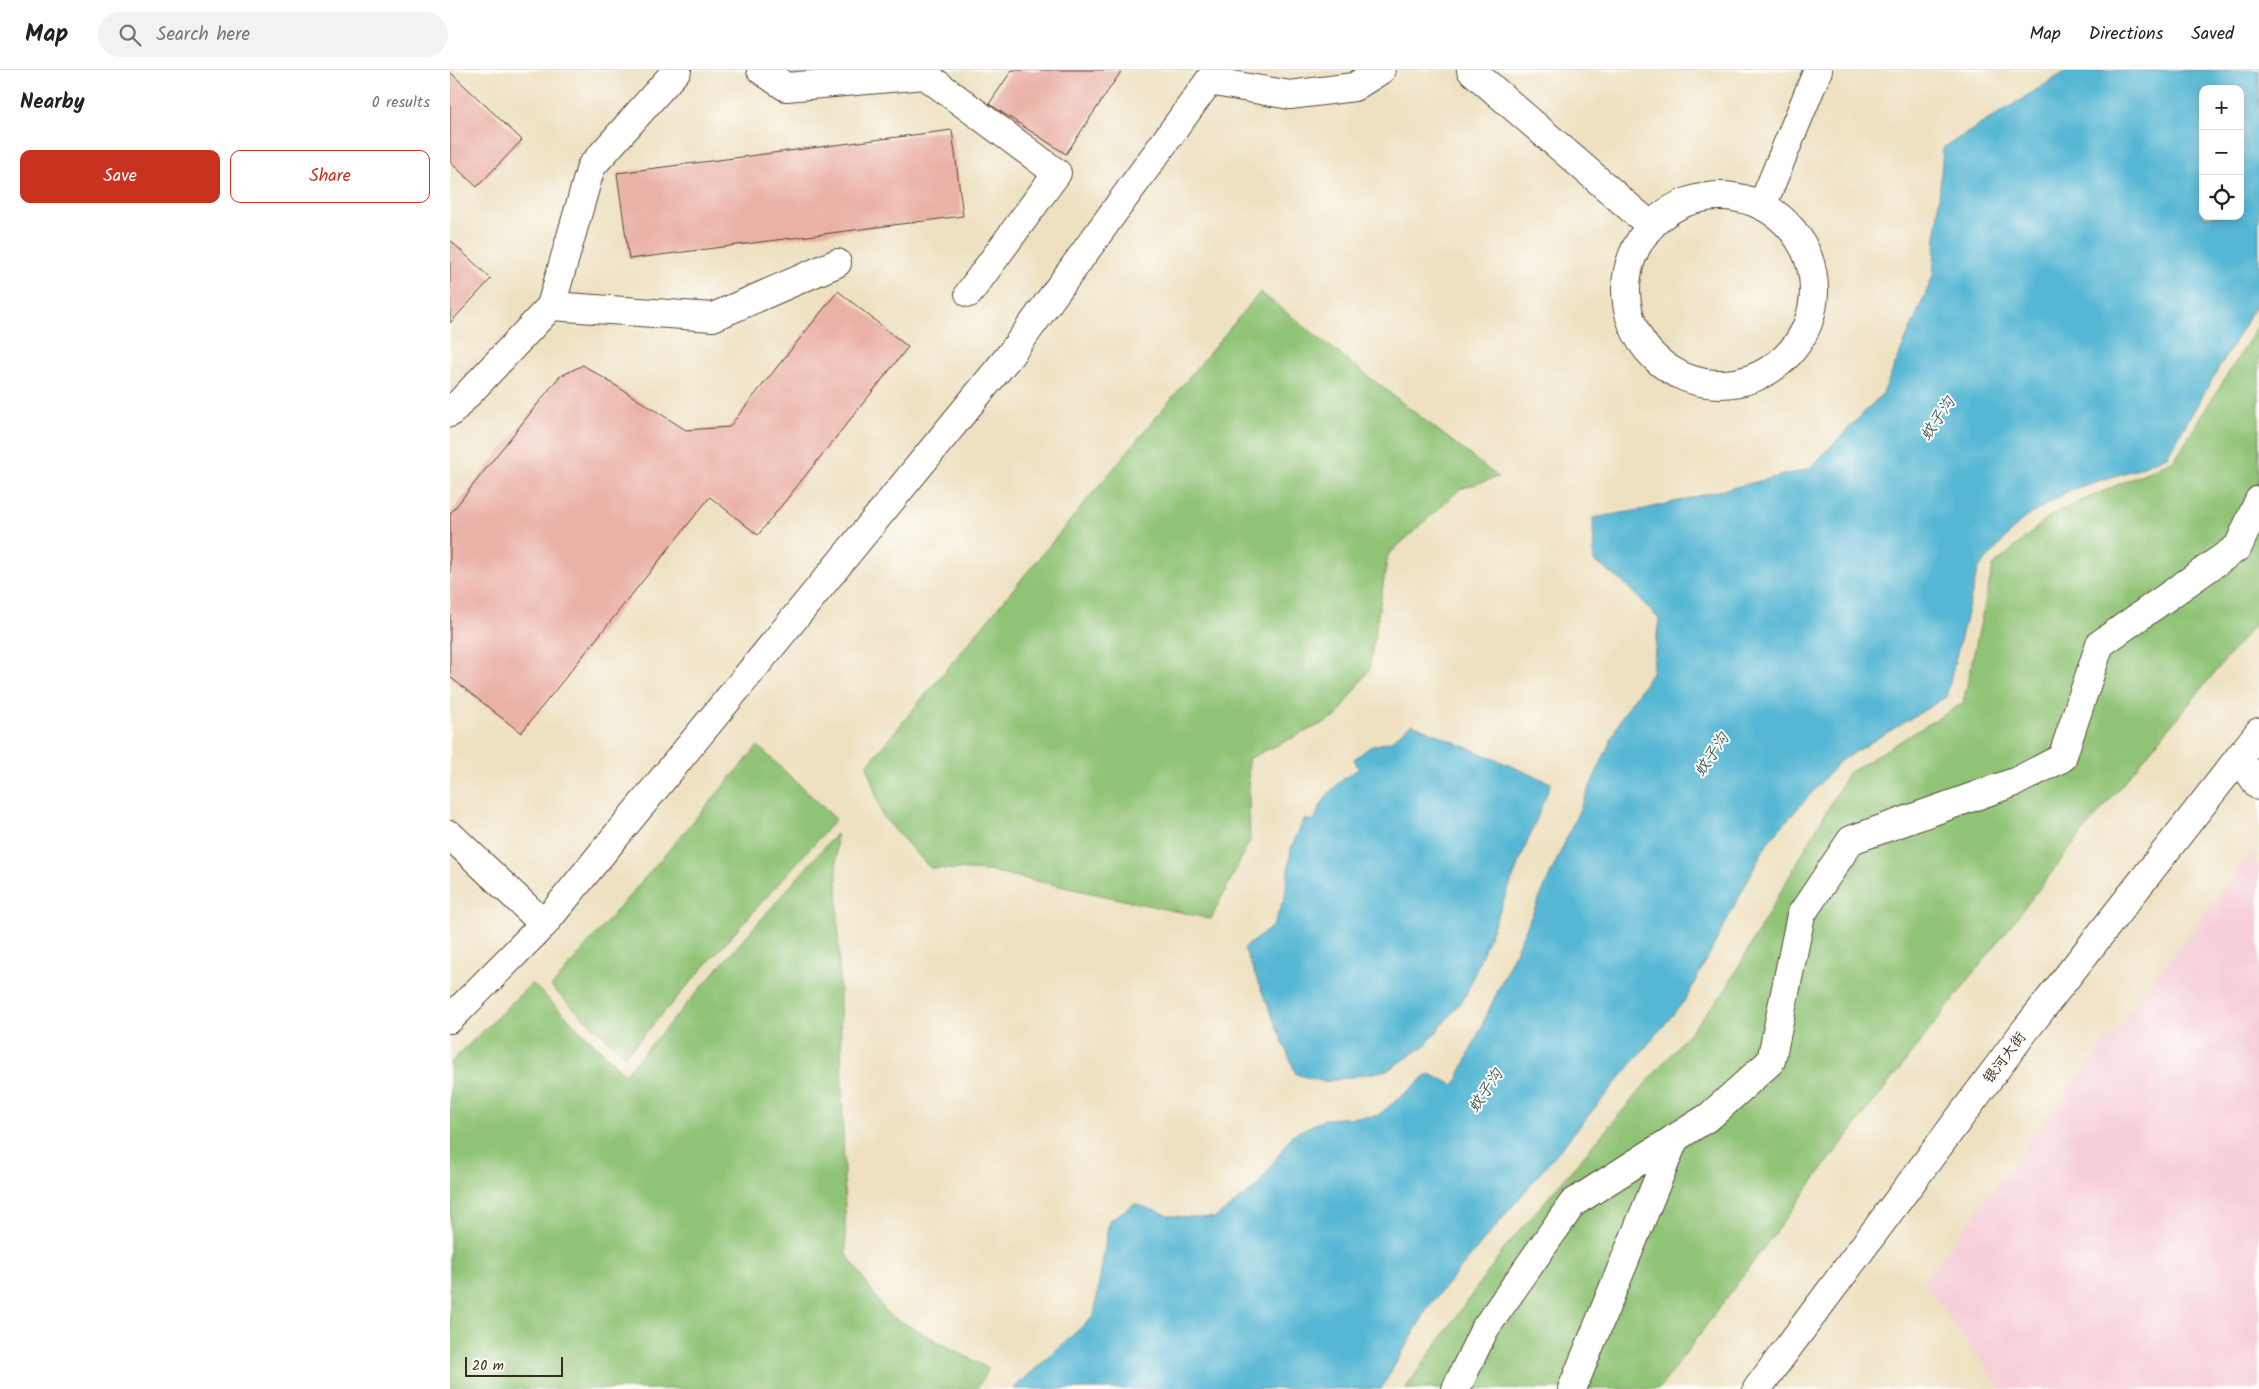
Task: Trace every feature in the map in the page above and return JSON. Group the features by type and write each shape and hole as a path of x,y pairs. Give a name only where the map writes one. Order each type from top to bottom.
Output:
{"street":[{"path":"450,413 551,306 591,167 678,70"},
{"path":"761,70 786,87 925,75 1057,173 969,293"},
{"path":"450,1019 544,924 1010,355 1213,75 1290,95 1354,87 1382,70"},
{"path":"1471,70 1651,226"},
{"path":"1762,206 1818,70"},
{"path":"1704,197 1733,197 1762,206 1789,224 1807,251 1815,282 1812,315 1799,344 1776,368 1746,381 1714,385 1683,377 1657,361 1638,337 1628,309 1626,279 1634,250 1651,226 1675,207 1704,197"},
{"path":"551,306 713,317 837,263"},
{"path":"1456,1389 1484,1330 1573,1203 1710,1116 1770,1061 1801,915 1851,840 2015,782 2062,758 2100,644 2238,547 2259,500"},
{"name":"银河大街","path":"1757,1389 2023,1033 2259,732"},
{"path":"2239,758 2259,786"},
{"path":"450,835 544,924"},
{"path":"1572,1389 1675,1138"}],"shaded area":[{"path":"2250,854 2259,866 2259,1389 2001,1389 1923,1282"}],"green space":[{"path":"1260,292 1498,477 1460,489 1388,555 1369,670 1336,717 1248,759 1250,841 1211,919 990,871 930,868 882,816 867,765"},
{"path":"2259,324 2259,619 2083,832 1826,1164 1659,1389 1405,1389 1504,1249 1724,992 1848,773 1963,703 1993,566 2052,514 2174,460"},
{"path":"758,746 836,819 625,1056 551,987"},
{"path":"836,834 846,1253 887,1314 989,1369 977,1389 450,1389 450,1063 532,983 625,1074"}],"water":[{"name":"蚊子沟","path":"2068,70 2259,70 2259,300 2167,456 2134,470 2070,490 2022,520 1978,569 1946,697 1840,761 1767,843 1686,999 1429,1306 1381,1389 1013,1389 1094,1316 1109,1220 1135,1204 1171,1216 1215,1218 1258,1186 1292,1135 1325,1119 1377,1116 1429,1074 1455,1085 1621,718 1652,672 1659,619 1623,582 1594,561 1593,518 1645,509 1809,469 1883,393 1933,276 1943,148"},
{"path":"1412,724 1551,783 1465,997 1425,1046 1388,1070 1324,1082 1296,1074 1244,948 1273,926 1285,896 1291,848 1304,819 1314,821 1321,804 1331,790 1359,769 1354,759 1370,747 1391,741"}],"building":[{"path":"1012,70 1122,70 1066,154 989,104"},
{"path":"450,72 522,140 477,187 450,162"},
{"path":"952,130 963,216 629,259 617,173"},
{"path":"450,240 491,279 450,323"},
{"path":"838,291 908,347 758,535 710,497 521,733 450,677 450,514 559,377 583,365 686,430 729,427"}]}
